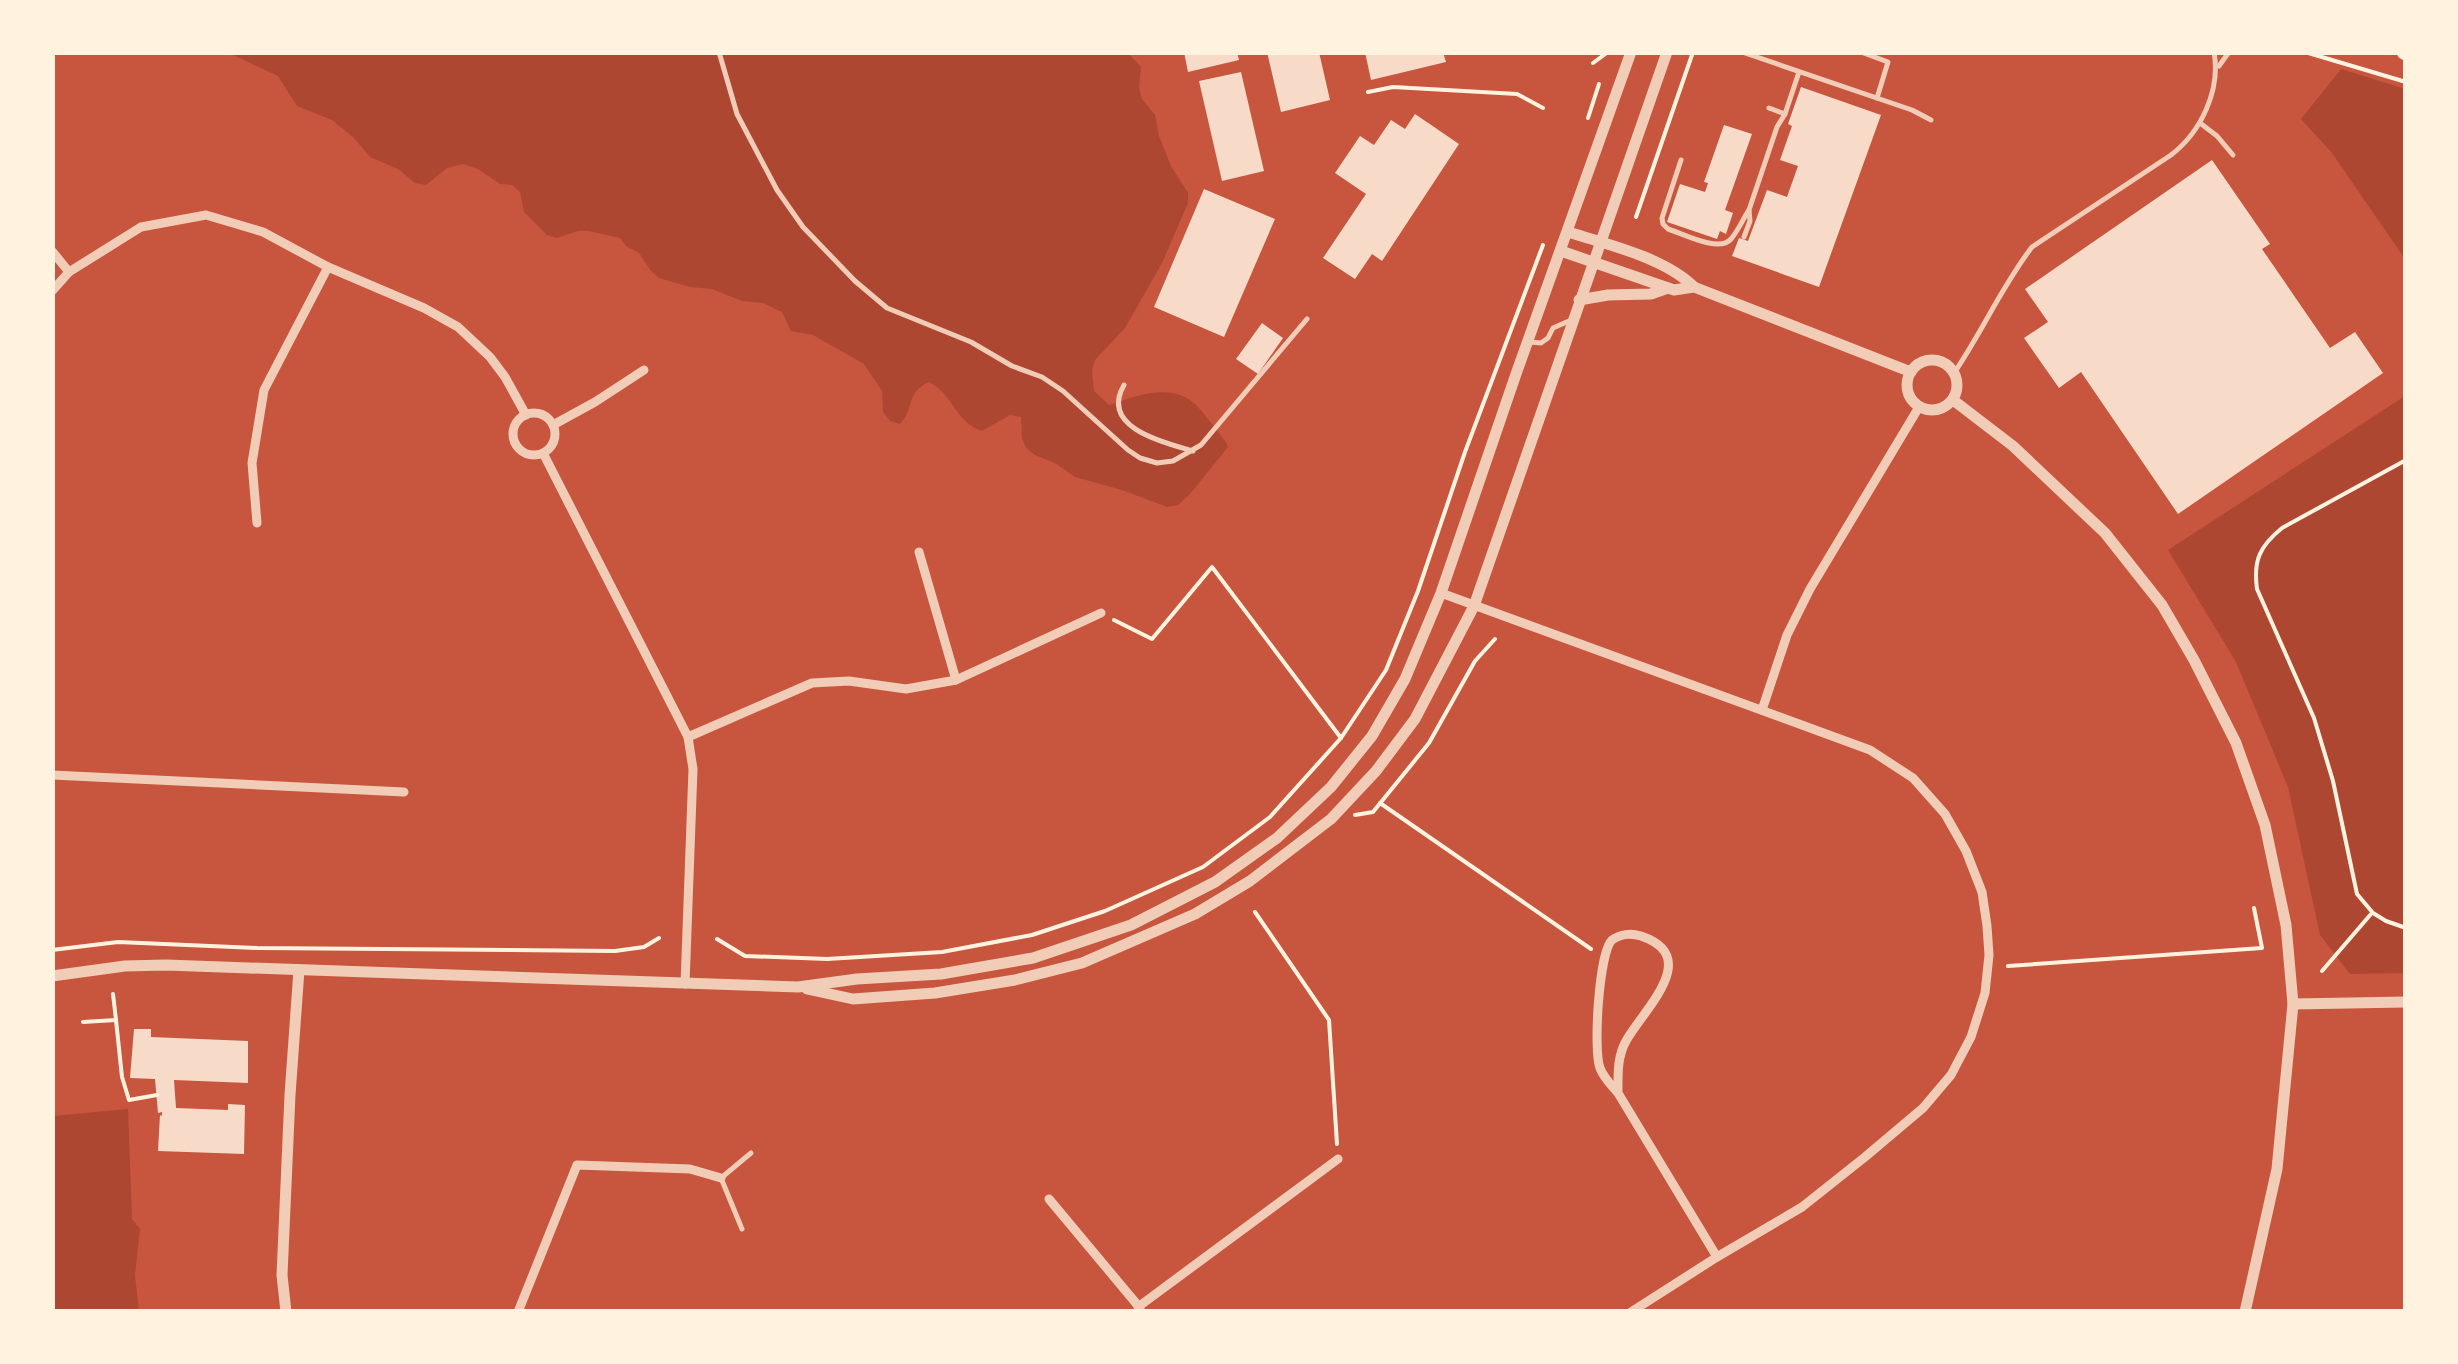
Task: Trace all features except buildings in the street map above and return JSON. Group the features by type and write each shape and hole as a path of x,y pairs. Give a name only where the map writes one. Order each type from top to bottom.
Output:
{"street":[{"path":"52,976 126,966 798,987 856,978 941,974 1034,958 1131,925 1215,882 1276,838 1331,787 1372,736 1404,679 1441,594 1632,52"},
{"path":"798,987 852,999 935,993 1015,980 1082,963 1195,914 1250,882 1331,819 1376,771 1416,719 1474,606 1667,52"},
{"path":"52,291 69,272 141,227 206,215 263,232 458,327 506,377 526,415"},
{"path":"1568,232 1682,276 1694,287 1911,372"},
{"path":"1561,251 1674,290 1694,287"},
{"path":"52,252 69,272"},
{"path":"257,523 252,463 264,390 328,267"},
{"path":"1579,300 1651,294 1668,288"},
{"path":"1930,360 1948,366 1958,383 1953,400 1942,409 1920,408 1907,392 1911,372 1930,360"},
{"path":"554,425 644,370"},
{"path":"1953,400 2014,446 2105,532 2162,605 2236,743 2265,826 2286,925 2293,1004 2278,1170 2246,1312"},
{"path":"1762,710 1787,635 1810,590 1920,408"},
{"path":"526,415 543,415 554,425 555,440 543,453 524,453 514,441 514,426 526,415"},
{"path":"543,453 688,737 693,770 685,984"},
{"path":"918,552 956,680"},
{"path":"1441,594 1870,750 1913,778 1945,814 1966,851 1982,892 1988,926 1985,993 1971,1037 1951,1075 1923,1108 1802,1207 1630,1312"},
{"path":"688,737 812,683 849,681 906,689 956,680 1101,613"},
{"path":"52,775 404,792"},
{"path":"1618,1094 1618,1065 1625,1042 1660,991 1669,968 1667,954 1659,945 1639,935 1623,934 1610,942 1603,957 1596,1049 1600,1071 1717,1256"},
{"path":"286,1312 282,1275 299,970"},
{"path":"2293,1004 2406,1002"},
{"path":"1049,1199 1140,1309 1338,1158"},
{"path":"518,1312 577,1165 690,1169 721,1178"}],"lane":[{"path":"719,52 737,114 777,190 803,227 855,280 887,308 971,342 1012,366 1042,377 1140,458 1165,462 1193,451 1308,319"},
{"path":"1742,52 1931,120"},
{"path":"1861,52 1888,62 1877,98"},
{"path":"1954,373 2032,247 2181,148 2207,109 2217,68 2214,52"},
{"path":"2217,68 2230,52"},
{"path":"1681,160 1663,224 1715,246 1724,244 1749,210 1799,72"},
{"path":"1768,108 1785,114"},
{"path":"2200,123 2232,155"},
{"path":"1744,237 1749,210"},
{"path":"1528,341 1541,343 1553,328 1572,320"},
{"path":"1124,385 1118,399 1129,424 1150,438 1193,451"},
{"path":"742,1229 721,1178 752,1152"}],"path":[{"path":"1593,62 1608,52"},
{"path":"1636,216 1693,52"},
{"path":"2304,52 2406,82"},
{"path":"1588,120 1599,84"},
{"path":"1368,92 1393,88 1516,94 1544,108"},
{"path":"718,938 745,956 827,959 942,952 1050,929 1105,911 1203,866 1270,817 1341,738 1386,670 1544,244"},
{"path":"2406,460 2282,528 2269,538 2254,571 2256,589 2314,718 2333,781 2358,894 2386,922 2406,928"},
{"path":"1101,613 1152,639 1212,567 1341,738"},
{"path":"1331,819 1373,812 1429,743 1475,661 1495,639"},
{"path":"1380,803 1603,957"},
{"path":"2008,966 2262,948 2254,908"},
{"path":"1255,912 1329,1020 1338,1158"},
{"path":"2322,971 2373,912"},
{"path":"52,950 118,942 257,948 615,951 644,948 659,938"},
{"path":"113,994 122,1077 129,1100 157,1094"},
{"path":"83,1022 116,1020"}],"shaded area":[{"path":"229,53 1128,53 1141,67 1142,99 1155,115 1159,136 1188,193 1188,203 1162,263 1125,328 1095,360 1094,391 1109,405 1153,393 1185,397 1203,413 1228,447 1190,494 1178,505 1167,507 1075,477 1035,455 1022,438 1021,417 1010,415 982,431 973,427 929,382 916,391 900,424 890,421 883,412 882,391 864,364 813,335 791,331 782,312 763,303 659,278 639,253 620,238 589,231 557,238 547,235 524,212 520,192 478,169 463,164 447,168 426,185 415,183 398,169 370,157 332,120 297,106 278,76"},
{"path":"2341,69 2405,89 2405,259 2332,153 2301,119"},
{"path":"2405,396 2405,973 2350,974 2320,935 2288,787 2236,662 2168,550"},
{"path":"128,1109 132,1219 140,1229 135,1275 139,1311 53,1311 53,1116"}]}
